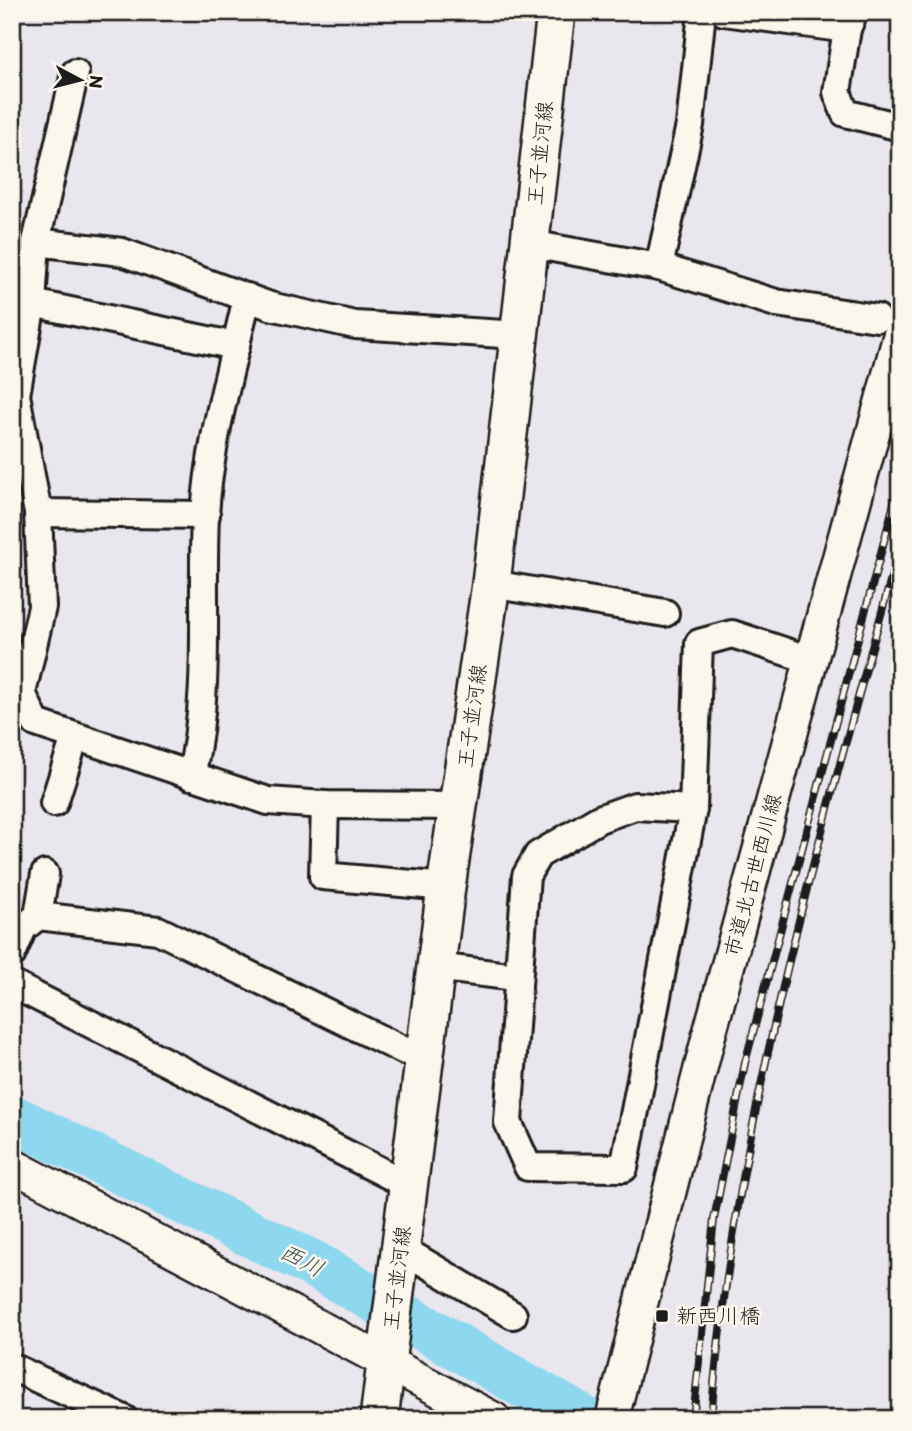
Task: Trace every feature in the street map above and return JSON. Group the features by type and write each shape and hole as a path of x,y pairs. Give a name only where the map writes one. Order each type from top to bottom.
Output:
{"main road":[{"name":"王子並河線","path":"379,1419 446,887 491,584 556,12"}],"street":[{"path":"659,267 690,125 702,12"},
{"path":"724,12 850,21 837,92 845,113 900,127"},
{"path":"75,73 28,251 16,394 38,513 43,607 22,693 36,723 268,801 326,805 458,806"},
{"path":"530,244 659,267 776,303 888,326"},
{"path":"28,251 122,252 270,306 355,325 520,335"},
{"path":"191,776 200,738 205,514 214,441 247,297"},
{"path":"22,303 236,346"},
{"name":"市道北古世西川線","path":"612,1419 709,1035 811,660 888,326"},
{"path":"38,513 205,514"},
{"path":"491,584 665,613"},
{"path":"693,809 635,806 599,819 538,855 526,876 516,977 508,1122 528,1167 624,1168 693,809 699,643 732,634 811,660"},
{"path":"54,803 75,737"},
{"path":"326,805 323,876 446,887"},
{"path":"12,954 23,929 38,916 45,874"},
{"path":"38,916 158,930 405,1051 425,1055"},
{"path":"436,967 516,977"},
{"path":"12,984 408,1185"},
{"path":"12,1165 387,1350 494,1419"},
{"path":"399,1260 513,1315"},
{"path":"12,1367 124,1419"}],"path":[{"path":"724,1419 707,1411 773,1419"}],"waterway":[{"name":"西川","path":"12,1118 315,1265 583,1419"}],"railway":[{"path":"693,1419 714,1219 745,1063 900,481"},
{"path":"711,1419 723,1307 761,1087 812,870 900,546"}],"place":[{"name":"新西川橋","path":"662,1316"}]}
